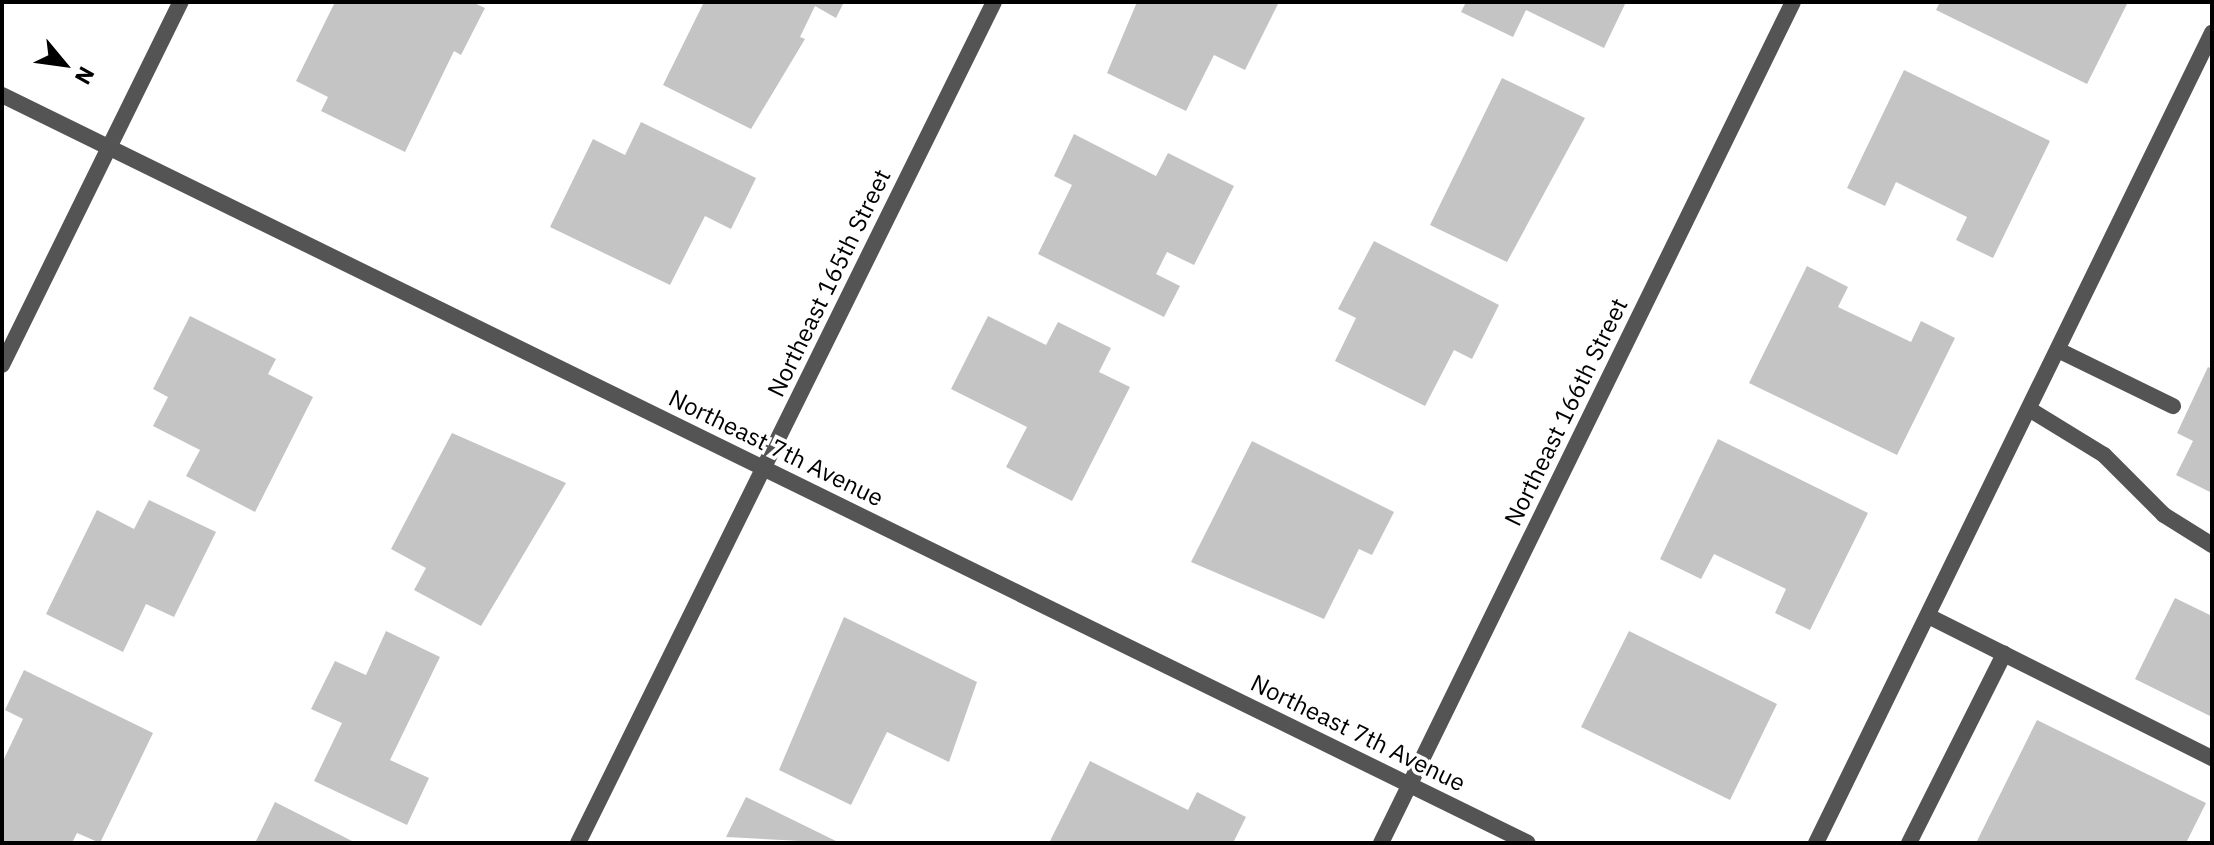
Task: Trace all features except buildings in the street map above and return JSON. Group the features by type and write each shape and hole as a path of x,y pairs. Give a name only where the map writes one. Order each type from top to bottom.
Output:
{"street":[{"path":"2,365 181,2"},
{"name":"Northeast 165th Street","path":"578,843 994,2"},
{"name":"Northeast 166th Street","path":"1381,843 1793,2"},
{"path":"1816,843 2212,33"},
{"name":"Northeast 7th Avenue","path":"2,95 1528,843"},
{"path":"2058,350 2173,406"},
{"path":"2029,409 2104,455 2164,515 2212,545"},
{"path":"1928,616 2212,758"},
{"path":"1909,843 2004,654"}]}
